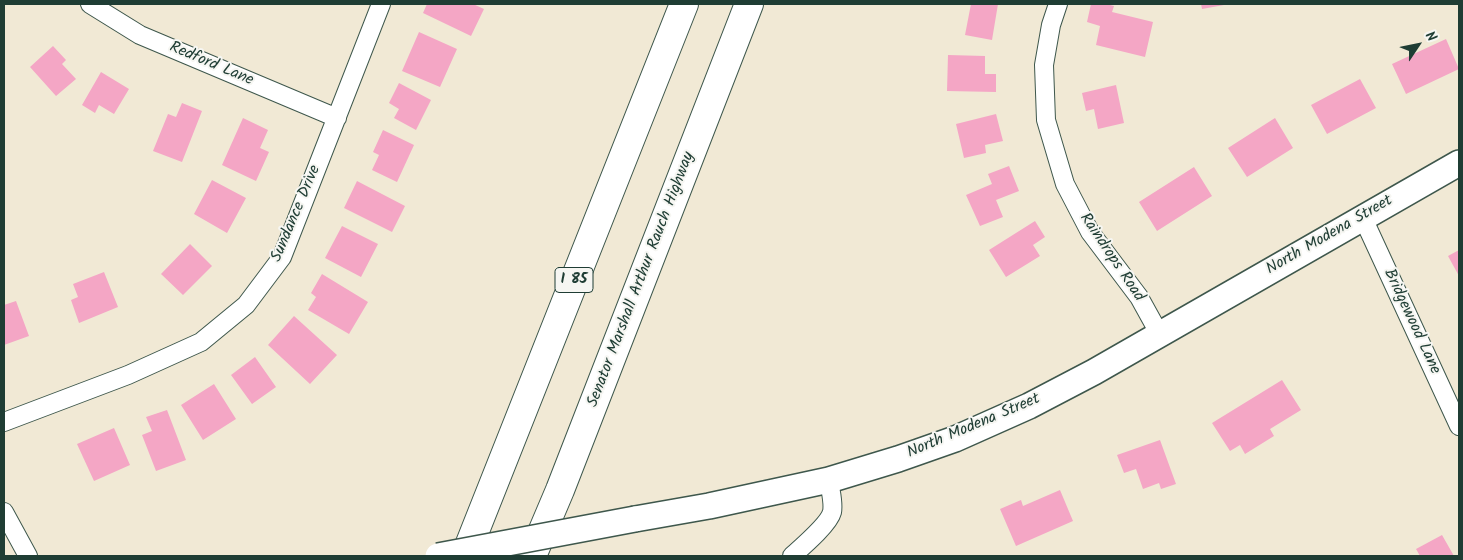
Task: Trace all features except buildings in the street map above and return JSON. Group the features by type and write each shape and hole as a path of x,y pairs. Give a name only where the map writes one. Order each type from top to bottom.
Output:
{"highway":[{"name":"I 85","path":"465,556 684,4"},
{"name":"Senator Marshall Arthur Rauch Highway","path":"532,556 564,481 749,4"}],"street":[{"name":"Redford Lane","path":"90,4 140,35 337,118"},
{"name":"Sundance Drive","path":"4,422 128,375 201,342 246,304 282,257 382,4"},
{"name":"Raindrops Road","path":"1058,4 1051,25 1044,65 1046,120 1065,184 1090,232 1139,298 1160,335"},
{"name":"North Modena Street","path":"438,556 635,518 709,506 829,480 955,439 1029,406 1094,372 1459,163"},
{"name":"Bridgewood Lane","path":"1363,218 1459,426"},
{"path":"792,556 814,536 832,513 829,480"},
{"path":"4,512 28,556"}]}
